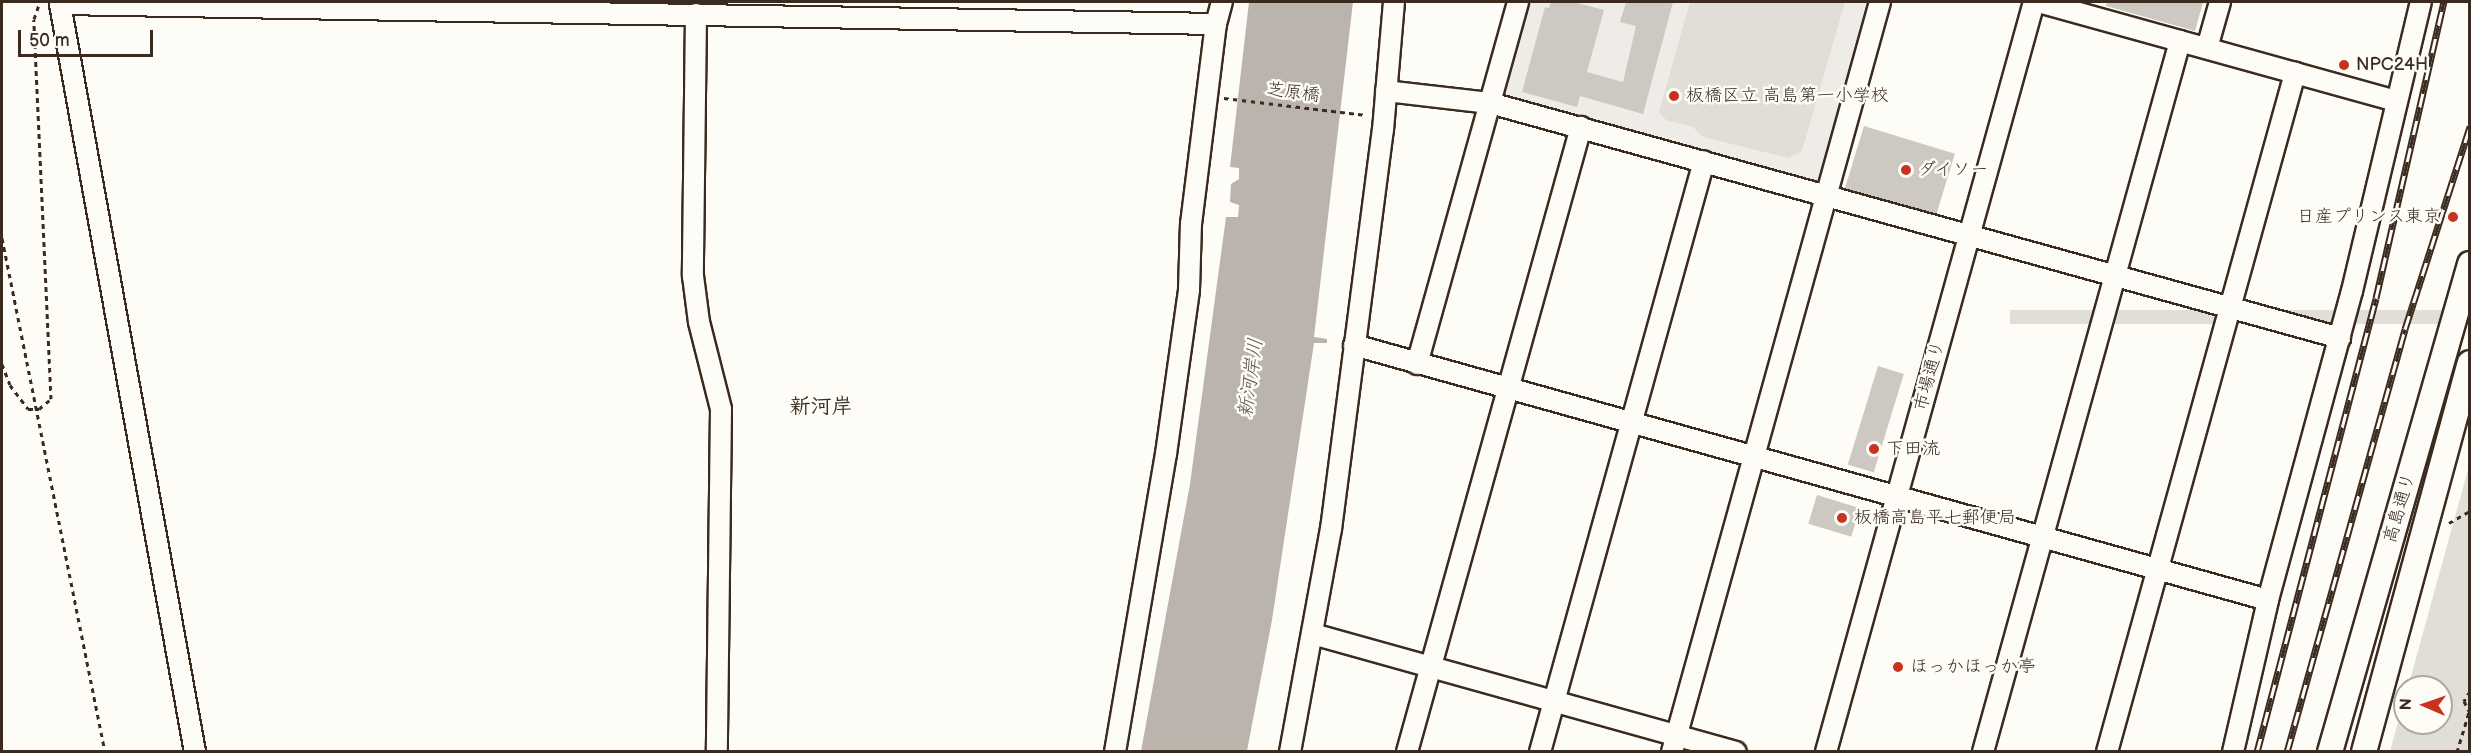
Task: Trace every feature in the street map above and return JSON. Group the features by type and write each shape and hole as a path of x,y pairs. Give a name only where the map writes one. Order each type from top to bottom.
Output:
{"main road":[{"name":"高島通り","path":"2330,752 2469,264"},
{"name":"高島通り","path":"2364,752 2469,363"}],"street":[{"path":"195,752 47,2 703,10 985,10 1215,24"},
{"path":"1115,752 1168,442 1189,290 1191,224 1215,24 1222,2"},
{"path":"1290,752 1313,634 1354,345 1386,91 1394,2"},
{"path":"1418,364 1518,2"},
{"path":"1674,743 1880,2"},
{"name":"市場通り","path":"1826,752 2034,2"},
{"path":"2039,2 2397,101"},
{"path":"2207,48 2220,2"},
{"path":"2233,752 2268,600 2340,338 2421,2"},
{"path":"703,10 693,276 699,322 721,409 717,752"},
{"path":"1983,752 2180,41"},
{"path":"2107,752 2295,73"},
{"path":"1386,91 1490,103 2340,338"},
{"path":"1407,752 1581,127"},
{"path":"1540,752 1704,161"},
{"path":"1354,345 2268,600"},
{"path":"1313,634 1555,701 1674,743 1736,752"}],"path":[{"path":"2,363 10,385 28,409 39,409 51,399 34,19 47,2"},
{"name":"芝原橋","path":"1216,97 1366,115"},
{"path":"2,238 39,409 105,752"},
{"path":"2449,523 2469,511"},
{"path":"2457,752 2469,713 2464,700 2469,691"}],"shaded area":[{"name":"板橋区立 高島第一小学校","path":"1526,2 1871,2 1821,181 1814,187 1504,100 1500,91"},
{"path":"1690,2 1845,2 1802,151 1788,158 1703,137 1693,127 1666,120 1659,112"},
{"path":"2010,310 2469,310 2469,324 2010,324"},
{"path":"2469,466 2469,751 2390,751 2394,735 2453,735 2453,675 2411,675"}],"water":[{"name":"新河岸川","path":"1249,2 1353,2 1314,337 1327,339 1327,343 1314,343 1272,620 1247,751 1141,751 1190,484 1226,217 1238,217 1239,205 1230,202 1231,184 1239,179 1239,168 1230,167"}],"building":[{"path":"1551,2 1574,2 1604,10 1587,72 1623,82 1636,26 1620,22 1626,2 1673,2 1643,114 1580,96 1577,107 1522,92 1545,7 1549,8"},
{"path":"2107,2 2203,2 2195,31 2106,6"},
{"path":"1864,126 1955,154 1936,217 1845,189"},
{"path":"1878,366 1904,374 1874,472 1848,464"},
{"path":"1817,495 1860,508 1851,537 1808,524"}],"railway":[{"path":"2257,752 2376,298 2444,2"},
{"path":"2287,752 2405,329 2470,126"}],"place":[{"name":"NPC24H","path":"2344,65"},
{"name":"板橋区立 高島第一小学校","path":"1674,96"},
{"name":"ダイソー","path":"1906,170"},
{"name":"日産プリンス東京","path":"2453,217"},
{"name":"下田流","path":"1874,449"},
{"name":"板橋高島平七郵便局","path":"1842,518"},
{"name":"ほっかほっか亭","path":"1898,667"}],"district":[{"name":"新河岸","path":"821,407"}]}
